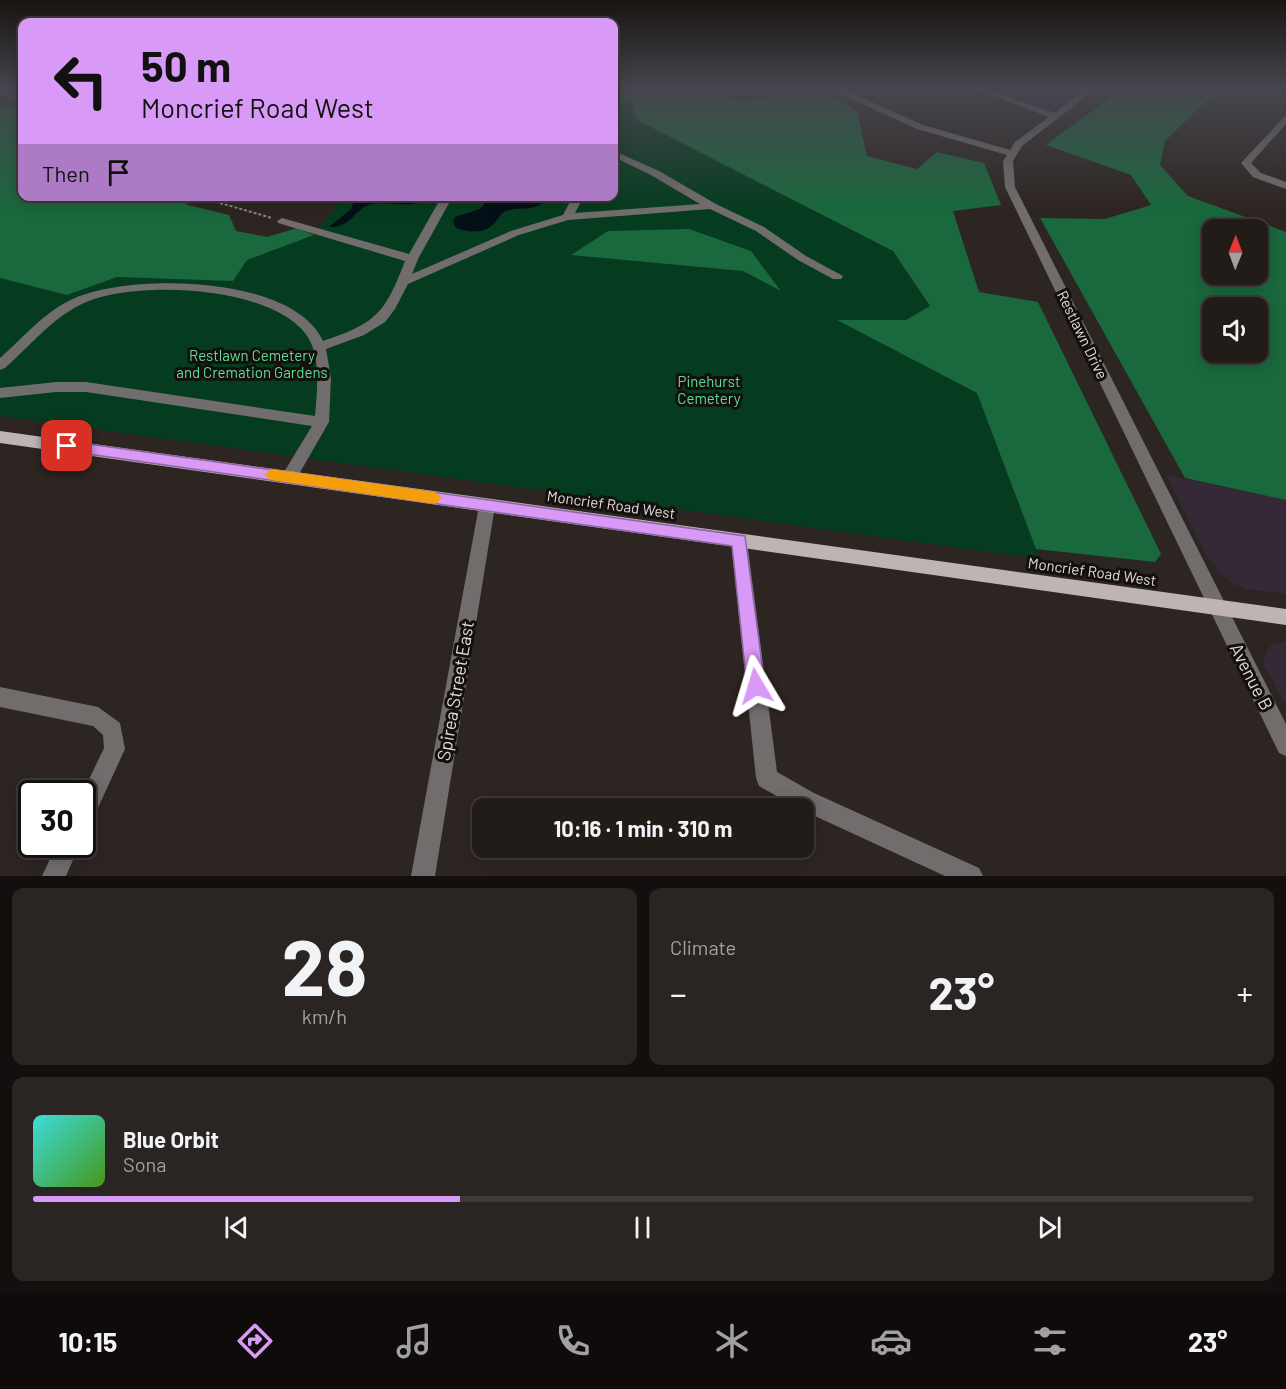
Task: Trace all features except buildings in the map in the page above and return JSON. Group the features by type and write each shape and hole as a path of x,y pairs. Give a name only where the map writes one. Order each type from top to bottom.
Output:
{"main road":[{"name":"Moncrief Road West","path":"0,437 1286,616"}],"street":[{"path":"927,129 1011,153 1037,129"},
{"path":"1276,129 1246,163 1252,171 1286,186"},
{"name":"Restlawn Drive","path":"1011,153 1007,169 1010,187 1217,608"},
{"path":"618,156 760,229 802,258 837,276"},
{"path":"318,347 366,331 380,321 397,300 411,259 445,201"},
{"path":"567,217 576,201"},
{"path":"403,282 497,240 567,217 712,206"},
{"path":"282,221 411,259"},
{"path":"0,365 78,300 118,290 152,287 242,293 274,303 298,318 313,334 318,347 324,393 322,422 289,477"},
{"path":"0,393 56,387 86,387 322,422"},
{"name":"Spirea Street East","path":"423,876 488,506"},
{"path":"739,541 767,778 806,801 971,876"},
{"name":"Avenue B","path":"1217,608 1286,746"},
{"path":"0,697 98,717 113,730 115,749 96,788"},
{"path":"54,876 62,858"}],"path":[{"path":"212,201 282,221"}],"shaded area":[{"path":"355,201 422,201 408,205 384,203 369,205 342,225 329,227 351,209"},
{"path":"487,201 544,201 538,206 504,212 492,225 483,230 467,231 456,228 453,222 455,217 480,209"},
{"path":"1166,475 1286,500 1286,594 1247,589 1234,584 1220,573 1206,555"},
{"path":"1286,642 1286,705 1264,665 1265,654 1271,645"}],"green space":[{"path":"0,129 18,129 18,201 182,201 188,205 229,215 236,231 267,237 297,228 314,235 247,260 233,281 117,277 67,295 0,278"},
{"path":"618,129 654,129 893,251 930,306 906,320 839,320 977,393 1040,559 0,416 0,278 67,295 117,277 233,281 247,260 314,235 340,201 618,201","holes":["751,251 780,289 743,271 573,255"]},
{"path":"654,129 861,129 867,156 917,169 937,152 984,163 1001,205 953,211 979,292 1038,302 1161,554 1155,562 1036,549 977,393 837,320 906,320 930,306 893,251"},
{"path":"1068,129 1178,129 1165,141 1160,165 1188,196 1251,219 1202,219 1202,285 1268,285 1268,225 1286,232 1286,500 1185,478 1040,218 1105,219 1151,205 1131,175 1046,145"},
{"path":"689,229 751,251 781,291 743,271 571,255 608,231"}],"slow traffic":[{"path":"271,475 435,498"}],"route":[{"path":"67,446 739,541 756,686"}],"park label":[{"name":"Restlawn Cemetery and Cremation Gardens","path":"252,364"},
{"name":"Pinehurst Cemetery","path":"709,390"}]}
